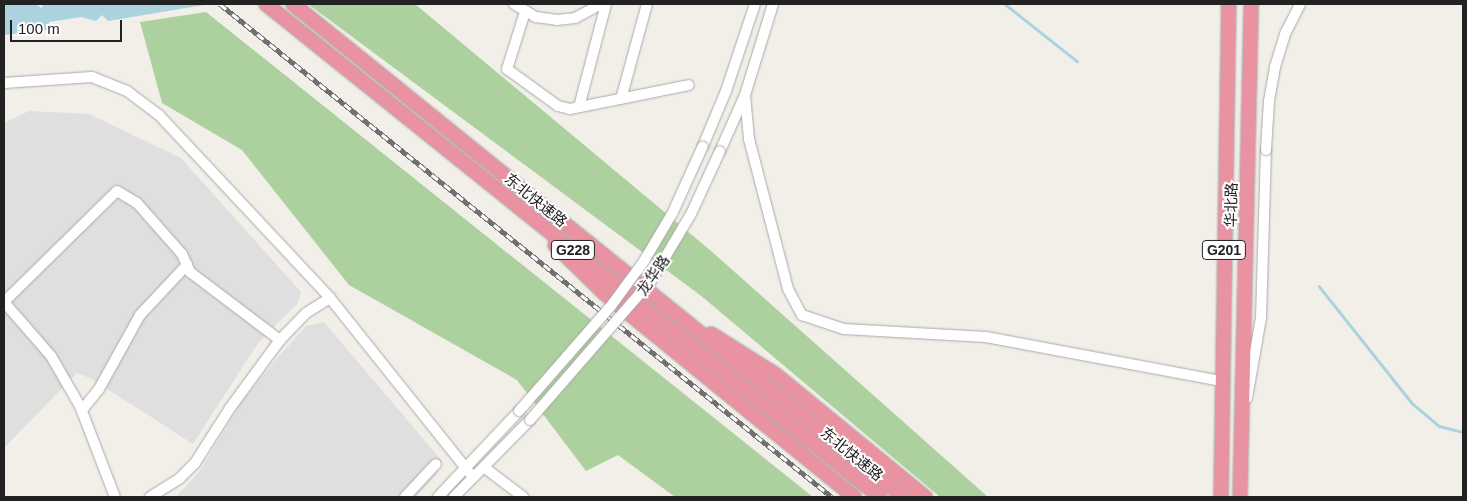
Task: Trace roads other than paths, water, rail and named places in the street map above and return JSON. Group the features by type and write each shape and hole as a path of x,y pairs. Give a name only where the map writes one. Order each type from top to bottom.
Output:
{"highway":[{"name":"东北快速路","path":"266,4 880,497"},
{"name":"东北快速路","path":"293,4 903,497"},
{"name":"华北路","path":"1221,497 1229,4"},
{"name":"华北路","path":"1240,496 1244,414 1251,4"},
{"path":"520,208 586,276 854,497"},
{"path":"670,309 776,375 923,496"}],"street":[{"path":"514,4 525,12 557,20 575,18 601,4"},
{"path":"579,107 606,4"},
{"path":"621,99 646,4"},
{"name":"龙华路","path":"438,497 465,466 519,411 611,306 644,261 677,204 703,146 726,91 755,4"},
{"name":"龙华路","path":"454,497 473,477 485,468 530,420 651,280 692,214 745,95 773,4"},
{"path":"1244,414 1261,318 1266,150 1273,76 1286,32 1300,4"},
{"path":"525,12 506,69 558,106 579,107 689,85"},
{"path":"4,84 92,77 127,91 159,114 330,298 473,477"},
{"path":"745,95 750,124 749,139 788,289 802,315 844,329 986,336 1222,381"},
{"path":"115,497 82,410 51,356 4,302 117,190 137,203 182,254 190,272 280,340"},
{"path":"82,410 99,389 140,315 187,264"},
{"path":"150,497 180,478 195,463 230,408 280,340 306,313 330,298"},
{"path":"405,497 436,464"},
{"path":"485,468 522,497"}],"water":[{"path":"4,4 36,4 41,8 44,4 210,4 108,21 102,15 96,21 81,17 49,22 47,30 4,35"}],"waterway":[{"path":"1005,4 1077,61"},
{"path":"1319,286 1413,404 1439,426 1463,432"}],"railway":[{"path":"220,4 832,497"}]}
